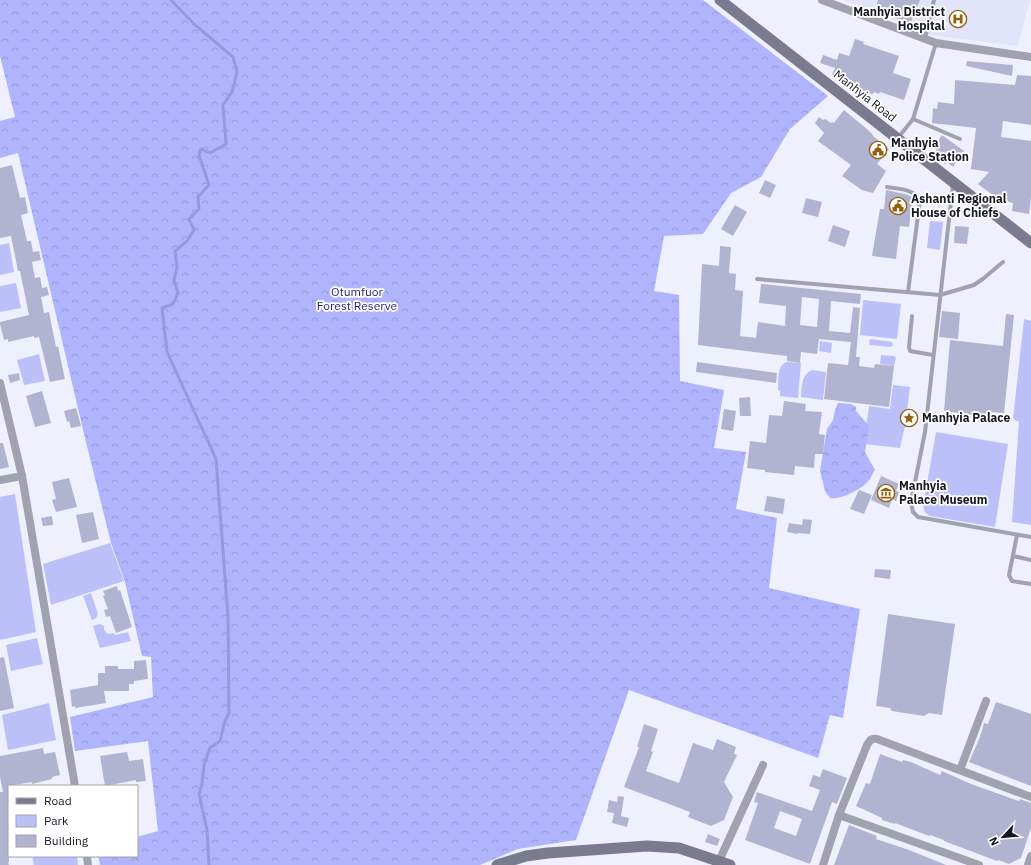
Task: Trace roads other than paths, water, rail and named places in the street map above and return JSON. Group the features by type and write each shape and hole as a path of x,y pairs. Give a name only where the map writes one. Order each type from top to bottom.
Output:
{"main road":[{"name":"Manhyia Road","path":"720,0 1031,243"},
{"path":"497,865 526,856 548,853 647,846 679,848 730,865"}],"street":[{"path":"822,0 936,43 1031,57"},
{"path":"0,383 22,476 75,785"},
{"path":"0,480 22,476"},
{"path":"960,770 986,701"},
{"path":"823,865 839,815 867,745 872,738 1031,797"},
{"path":"719,861 763,765"},
{"path":"839,815 979,865"},
{"path":"1028,865 1031,856"}],"lane":[{"path":"925,38 934,0"},
{"path":"898,139 913,119 936,43"},
{"path":"913,119 960,139"},
{"path":"953,181 925,432 911,502 913,512 918,517 1031,537"},
{"path":"887,187 911,192 918,196 920,200 908,292"},
{"path":"757,279 940,295 974,285 1003,262"},
{"path":"912,316 908,347 910,351 933,355"},
{"path":"1017,535 1009,575 1012,581 1031,584"},
{"path":"1013,556 1031,560"}],"waterway":[{"path":"171,0 194,24 233,57 237,72 232,92 223,105 226,144 210,153 201,149 199,155 209,185 198,197 199,209 189,219 194,230 187,241 175,251 177,267 174,280 178,293 173,304 162,308 167,352 216,459 228,617 229,713 225,721 220,741 210,748 204,765 202,784 199,794 207,830 209,865"}],"place":[{"name":"Manhyia District Hospital","path":"958,19"},
{"name":"Manhyia Police Station","path":"878,150"},
{"name":"Ashanti Regional House of Chiefs","path":"898,206"},
{"name":"Manhyia Palace","path":"909,418"},
{"name":"Manhyia Palace Museum","path":"886,493"}],"park label":[{"name":"Otumfuor Forest Reserve","path":"357,299"}]}
